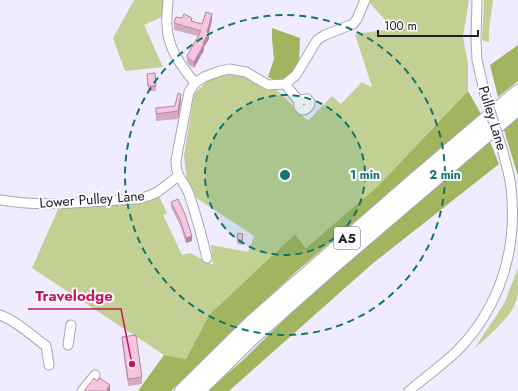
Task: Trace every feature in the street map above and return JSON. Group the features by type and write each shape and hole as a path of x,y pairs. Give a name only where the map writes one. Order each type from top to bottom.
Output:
{"highway":[{"name":"A5","path":"182,391 252,322 518,92"},
{"name":"A5","path":"198,391 254,336 333,266 518,108"}],"street":[{"path":"168,0 166,26 170,43 179,63 194,83"},
{"path":"206,258 188,193 176,170 176,160 189,92 194,83 204,77 229,69 246,72 268,85 285,84 296,75 317,40 325,35 355,27 365,0"},
{"name":"Pulley Lane","path":"409,391 456,352 478,325 499,289 510,255 513,207 511,186 503,152 484,96 477,60 477,0"},
{"path":"285,84 298,100"},
{"name":"Lower Pulley Lane","path":"0,200 16,203 55,204 137,199 148,197 159,192 178,176"},
{"path":"0,315 20,326 46,346 49,365"},
{"path":"68,345 71,324"},
{"path":"82,391 94,375"}],"green space":[{"path":"134,0 164,0 164,16 144,25 163,67 125,71 113,38"},
{"path":"370,0 469,0 463,37 468,64 468,91 379,185 306,248 295,234 209,315 186,359 164,355 32,268 59,207 133,201 159,196 167,213 163,215 182,255 190,253 213,265 211,245 248,252 254,236 195,197 187,183 184,156 194,94 209,79 221,74 232,73 247,77 259,84 276,89 308,121 332,96 341,104 362,82 372,87 355,34 393,29 369,2"},
{"path":"484,0 493,0 489,29 489,42 482,40"},
{"path":"272,28 300,38 299,64 285,80 276,81 268,77 274,59"},
{"path":"518,45 518,81 498,97 490,65"},
{"path":"468,91 481,114 298,270 235,328 171,391 138,391 164,355 186,359 209,315 295,234 306,248 379,185"},
{"path":"518,118 518,176 504,130"},
{"path":"489,139 499,164 372,264 229,391 208,391 243,360 309,295 404,215"},
{"path":"518,268 518,293 512,309 501,324 474,349 504,304"}],"building":[{"path":"206,12 212,14 207,32 209,33 194,62 187,56 201,31 174,23 176,17 182,18 184,14 192,18 191,21 202,24"},
{"path":"155,73 156,86 148,86 147,74"},
{"path":"178,93 181,94 178,111 156,114 156,108 175,106"},
{"path":"178,199 185,214 192,236 186,238 180,220 171,202"},
{"path":"238,233 243,234 242,241 237,239"},
{"path":"136,335 142,377 128,379 122,337"},
{"path":"94,378 97,381 100,378 110,385 107,389 109,391 84,391"}],"place":[{"name":"Travelodge","path":"132,364"}]}
